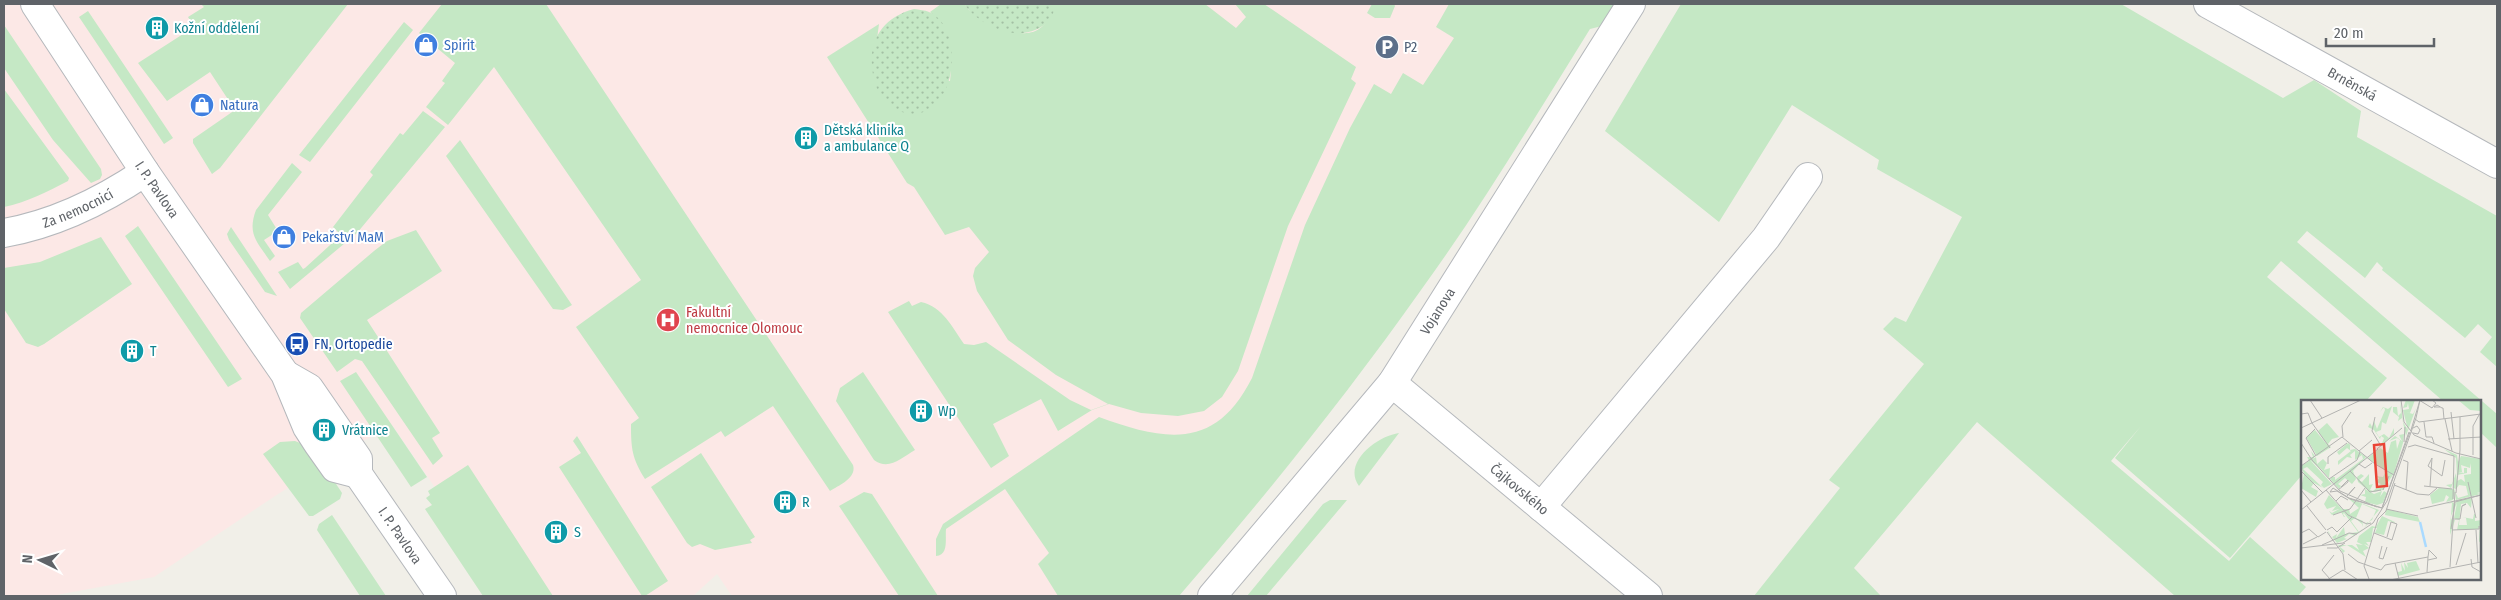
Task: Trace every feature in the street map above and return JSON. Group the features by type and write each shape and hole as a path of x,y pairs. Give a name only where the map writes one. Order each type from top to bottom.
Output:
{"street":[{"name":"I. P. Pavlova","path":"35,4 145,172 285,374 307,427 318,444 335,468 358,474 442,596"},
{"name":"Vojanova","path":"1212,596 1392,383 1631,4"},
{"name":"Brněnská","path":"2208,4 2497,164"},
{"name":"Za nemocnicí","path":"4,232 35,225 77,211 113,193 145,172"},
{"path":"1541,507 1766,238 1808,177"},
{"name":"Čajkovského","path":"1392,383 1648,596"}],"shaded area":[{"name":"Fakultní nemocnice Olomouc","path":"4,4 1535,4 1098,596 732,596 717,574 693,596 509,596 393,426 361,442 275,496 154,577 51,596 4,596"}],"green space":[{"path":"201,4 348,4 220,168 212,174 193,143 193,139 235,110 210,72 167,101 138,63 194,27 188,17 204,7"},
{"path":"442,4 546,4 853,465 854,470 846,481 830,491 773,406 725,437 721,431 645,479 637,465 632,447 631,424 639,418 576,327 641,280 494,67 448,125 426,107 445,83 442,81 455,63 419,33"},
{"path":"941,4 964,4 969,10 1006,29 1029,33 1039,29 1048,20 1055,4 1205,4 1236,28 1246,17 1235,4 1264,4 1356,67 1351,79 1356,83 1288,226 1238,371 1222,397 1204,411 1178,416 1141,413 1109,404 1092,410 1058,431 1041,399 993,424 1009,456 991,468 888,312 909,301 912,306 921,302 929,305 946,318 964,344 974,345 986,342 1070,400 1091,410 1108,404 1056,375 1008,340 977,291 973,276 975,268 989,252 969,227 945,235 914,187 907,183 827,57 879,24 873,70 950,81 951,53 949,44 942,27 930,12"},
{"path":"964,4 1056,4 1051,18 1040,27 1029,32 1017,33 993,27 982,21"},
{"path":"1372,4 1394,4 1395,6 1390,18 1375,18 1367,13"},
{"path":"1449,4 1615,4 1602,26 1590,29 1487,194 1393,330 1304,446 1179,596 1058,596 1038,564 1049,553 1005,489 946,529 945,550 936,556 936,539 943,524 1099,417 1146,431 1186,434 1205,429 1222,418 1238,402 1252,378 1305,225 1350,128 1374,84 1391,94 1403,73 1423,85 1454,38 1436,27"},
{"path":"1681,4 2121,4 2283,98 2314,80 2361,111 2357,137 2497,216 2497,367 2480,352 2492,337 2478,324 2465,338 2382,270 2383,268 2377,262 2365,278 2307,231 2297,242 2481,400 2442,400 2281,261 2267,277 2387,378 2367,400 2301,400 2301,476 2230,558 2115,458 2141,426 2111,461 2229,561 2250,537 2306,587 2298,596 2175,596 1977,422 1854,568 1881,596 1754,596 1840,488 1829,480 1924,364 1883,329 1895,317 1906,322 1962,217 1877,169 1879,160 1792,105 1719,222 1605,131"},
{"path":"914,9 929,12 941,22 949,37 952,55 950,74 944,92 934,106 920,113 902,112 886,102 876,86 872,60 873,48 883,28 891,20"},
{"path":"88,11 173,138 164,144 79,17"},
{"path":"404,22 413,30 310,162 299,155"},
{"path":"4,25 101,169 102,175 100,179 91,183 53,140 4,68"},
{"path":"4,89 69,178 68,181 37,196 4,207"},
{"path":"423,111 445,127 357,233 290,289 278,272 298,262 303,269 305,268 341,235 333,227 373,175 370,172 400,133 403,135"},
{"path":"460,140 572,305 563,310 553,309 446,156"},
{"path":"292,163 302,172 268,215 278,231 264,240 275,256 270,261 253,232 253,218 256,210"},
{"path":"138,226 242,379 228,387 125,236"},
{"path":"231,227 277,296 265,292 229,240 227,234"},
{"path":"416,230 442,271 367,320 440,433 432,438 443,456 433,465 362,361 355,359 337,372 300,318 301,313 387,241"},
{"path":"101,237 132,284 44,344 38,347 26,343 4,309 4,268 40,262"},
{"path":"356,372 427,477 411,487 340,381"},
{"path":"863,372 915,450 890,464 879,463 874,460 836,401 840,388"},
{"path":"2481,400 2497,414 2497,448 2481,433"},
{"path":"1399,433 1359,486 1355,477 1355,468 1364,452 1381,439"},
{"path":"577,436 668,581 645,596 642,596 559,467 581,453 573,441"},
{"path":"295,441 315,455 342,493 340,499 313,516 309,516 263,454 280,442"},
{"path":"701,453 755,537 750,540 752,543 715,550 700,544 692,547 687,543 651,487"},
{"path":"468,465 553,596 483,596 425,509 432,505 426,498 430,495 428,491"},
{"path":"864,492 872,494 938,596 899,596 839,506"},
{"path":"1330,500 1347,500 1266,596 1247,596 1323,504"},
{"path":"332,515 386,596 360,596 317,530 319,524"}],"place":[{"name":"Kožní oddělení","path":"157,28"},
{"name":"Spirit","path":"426,45"},
{"name":"P2","path":"1387,47"},
{"name":"Natura","path":"202,105"},
{"name":"Dětská klinika a ambulance Q","path":"806,138"},
{"name":"Pekařství MaM","path":"284,237"},
{"name":"Fakultní nemocnice Olomouc","path":"668,320"},
{"name":"FN, Ortopedie","path":"297,344"},
{"name":"T","path":"132,351"},
{"name":"Wp","path":"921,411"},
{"name":"Vrátnice","path":"324,430"},
{"name":"R","path":"785,502"},
{"name":"S","path":"556,532"}]}
